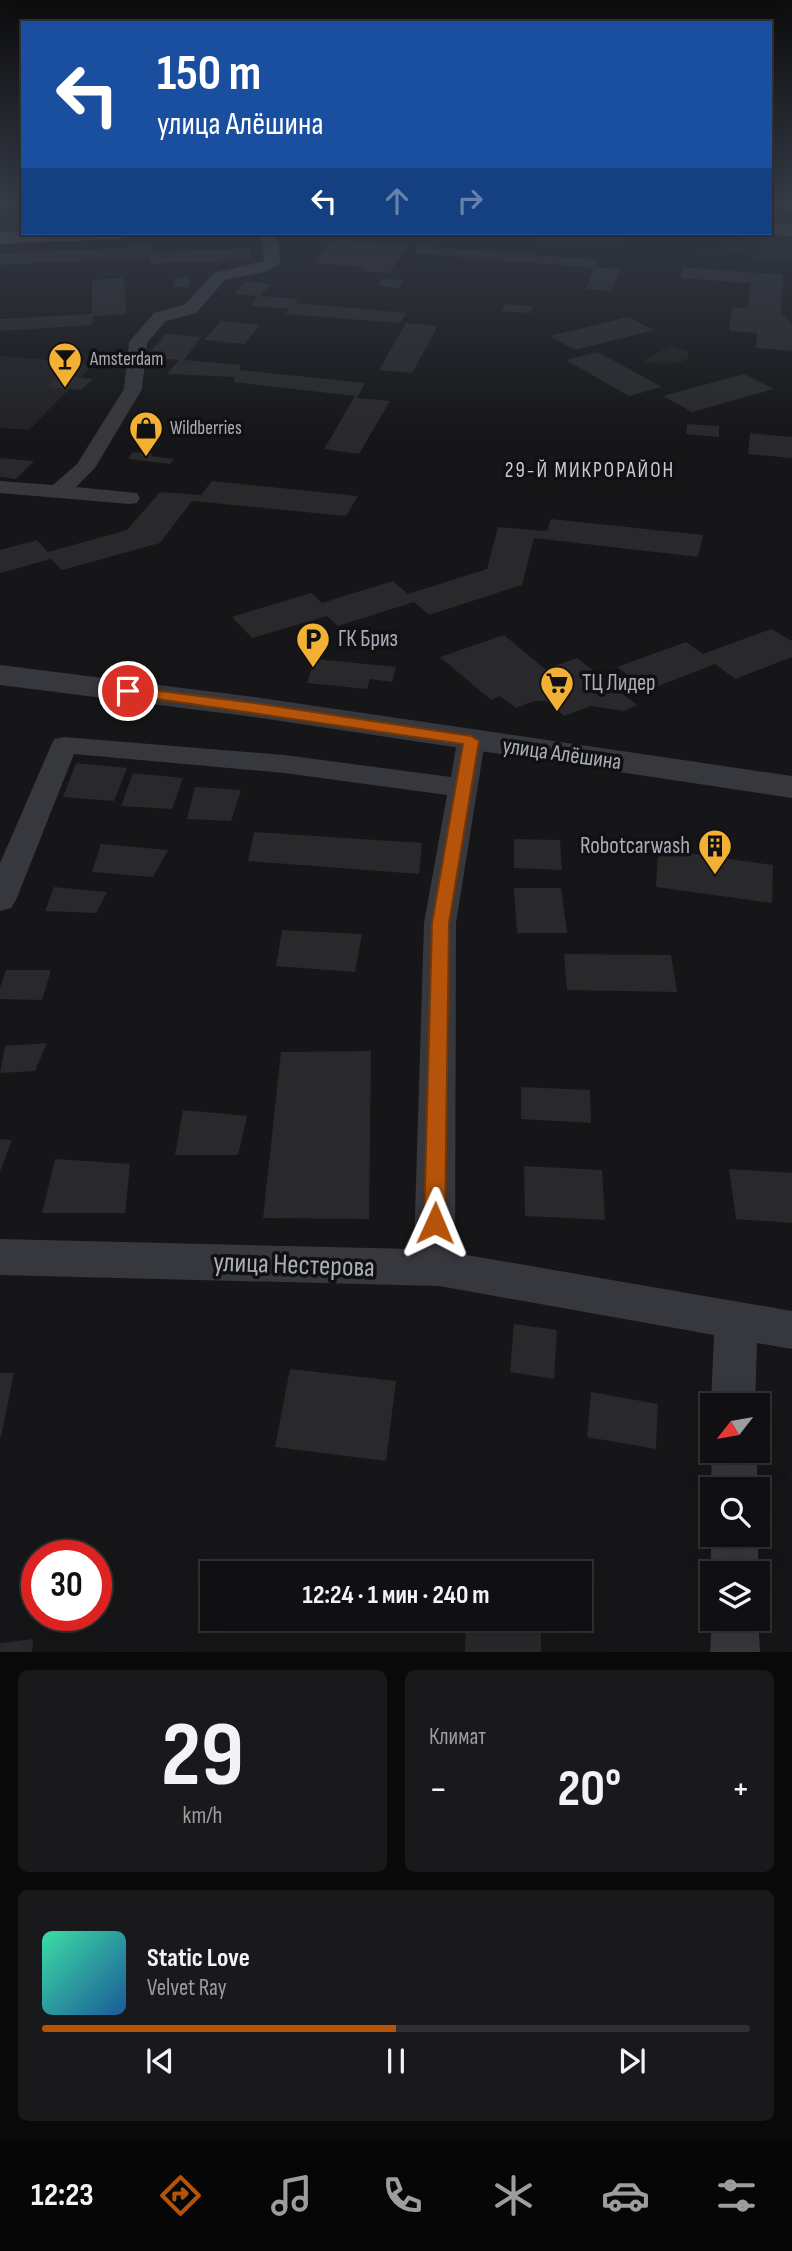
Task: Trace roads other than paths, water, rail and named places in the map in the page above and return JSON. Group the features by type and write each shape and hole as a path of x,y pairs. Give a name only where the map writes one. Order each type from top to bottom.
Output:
{"street":[{"path":"58,492 85,468 133,389 138,342 160,317 190,309 216,280"},
{"path":"0,487 128,498"},
{"name":"улица Алёшина","path":"0,675 254,707 792,787"},
{"path":"439,1268 434,1251 440,923 471,741"},
{"path":"0,900 64,745 284,764 463,788"},
{"name":"улица Нестерова","path":"0,1257 439,1268 792,1330"},
{"path":"733,1393 736,1320"},
{"path":"734,1631 735,1652"}],"place":[{"name":"Amsterdam","path":"65,389"},
{"name":"Wildberries","path":"146,458"},
{"name":"ГК Бриз","path":"313,669"},
{"name":"ТЦ Лидер","path":"557,713"},
{"name":"Robotcarwash","path":"715,876"}],"district":[{"name":"29-Й МИКРОРАЙОН","path":"590,470"}]}
